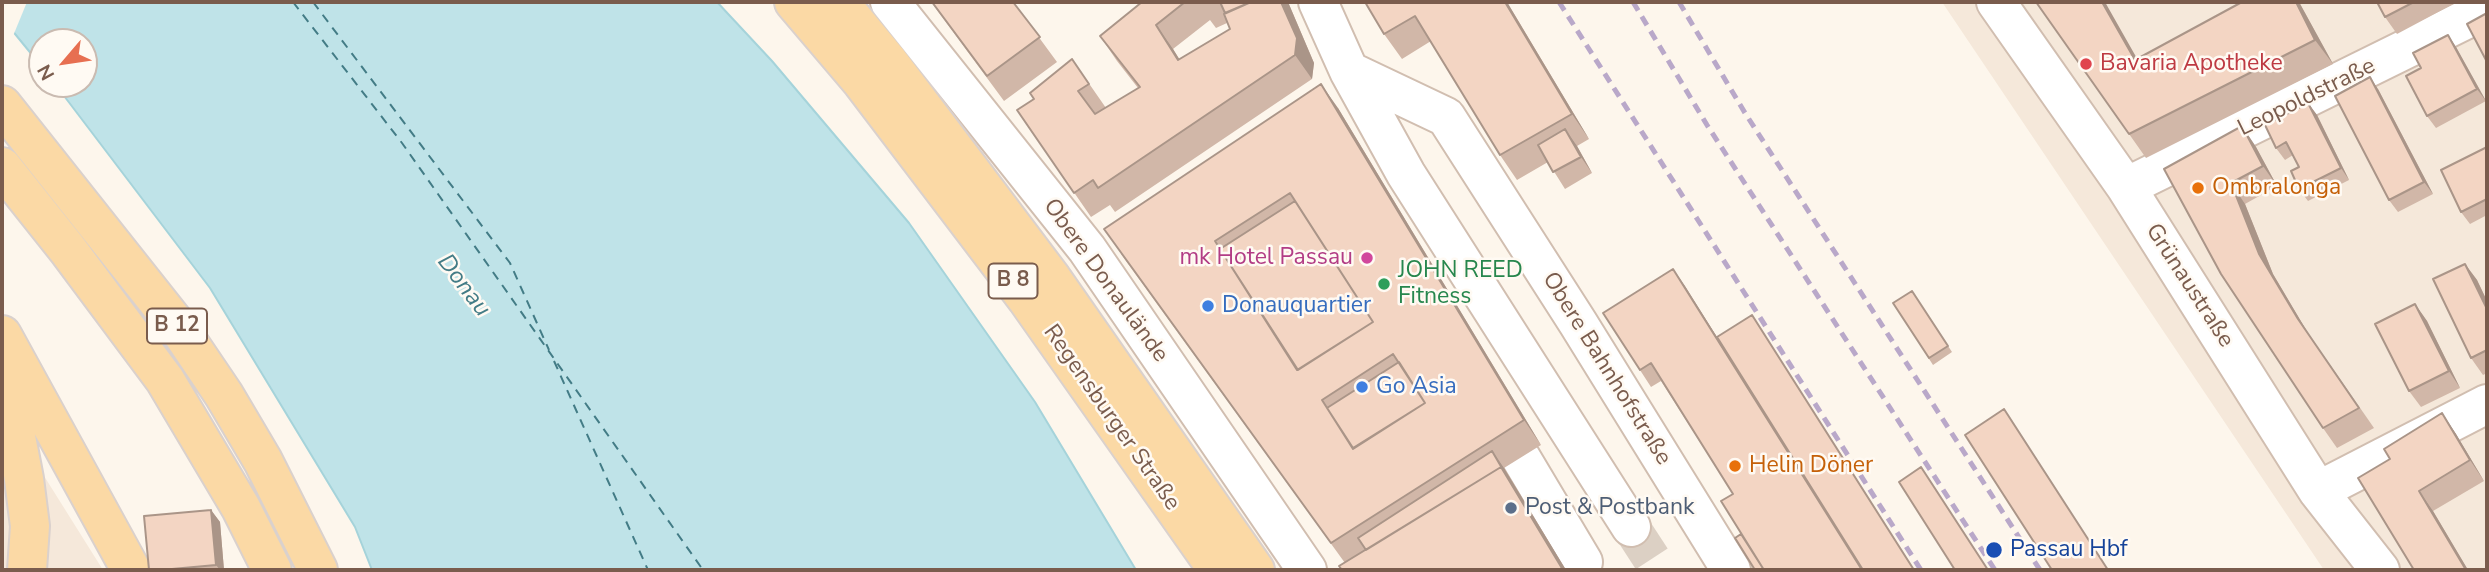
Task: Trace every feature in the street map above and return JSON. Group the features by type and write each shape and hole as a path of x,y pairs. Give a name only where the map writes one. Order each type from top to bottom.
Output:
{"main road":[{"name":"Regensburger Straße","path":"794,2 862,82 1027,299 1218,570"},
{"name":"Regensburger Straße","path":"839,2 887,60 1052,279 1255,570"},
{"name":"B 12","path":"2,105 178,327 264,461 318,570"},
{"name":"B 12","path":"2,167 165,380 241,508 272,570"},
{"path":"2,335 131,570"},
{"path":"2,363 30,526 27,570"}],"street":[{"name":"Obere Donaulände","path":"890,2 1099,242 1307,570"},
{"path":"1318,2 1349,71 1406,174 1631,527"},
{"name":"Grünaustraße","path":"1996,2 2126,187 2318,491 2380,570"},
{"name":"Leopoldstraße","path":"2126,187 2487,9"},
{"path":"1317,93 1349,71"},
{"name":"Obere Bahnhofstraße","path":"1349,71 1446,117 1731,570"},
{"path":"2318,491 2487,404"},
{"path":"1521,458 1583,562"}],"shaded area":[{"path":"1942,2 2487,2 2487,570 2324,570"},
{"path":"2,409 103,570 2,570"}],"water":[{"name":"Donau","path":"2,2 717,2 772,61 909,223 1035,402 1136,570 372,570 355,527 210,288 66,98 98,98 98,28 28,28 28,50 2,18"}],"pier":[{"path":"2,2 27,2 13,36 2,23"}],"building":[{"path":"932,2 1013,2 1040,37 987,76"},
{"path":"1142,2 1185,2 1156,25 1178,60 1230,29 1224,14 1251,2 1281,2 1297,38 1295,55 1098,188 1093,180 1074,193 1017,110 1034,99 1030,93 1072,59 1089,84 1078,91 1095,114 1140,87 1100,36"},
{"path":"1220,2 1251,2 1225,13"},
{"path":"1365,2 1505,2 1572,114 1500,155 1415,16 1384,34"},
{"path":"2036,2 2102,2 2135,60 2242,2 2296,2 2315,40 2129,134"},
{"path":"2377,2 2414,2 2385,17"},
{"path":"2487,13 2487,62 2467,24"},
{"path":"2448,35 2477,89 2427,116 2406,76 2421,68 2413,53"},
{"path":"2370,77 2424,182 2389,200 2335,96"},
{"name":"Donauquartier","path":"1321,84 1524,420 1331,543 1104,229","holes":["1290,193 1373,322 1297,370 1215,241","1393,354 1425,403 1353,449 1322,400"]},
{"path":"2308,103 2341,168 2299,189 2291,171 2299,167 2286,142 2276,148 2265,125"},
{"path":"2242,126 2263,166 2231,183 2259,254 2298,319 2359,408 2323,428 2221,274 2164,169"},
{"path":"1565,129 1581,157 1553,172 1538,145"},
{"path":"2487,147 2487,199 2461,212 2441,170"},
{"path":"1295,201 1373,322 1298,370 1220,249"},
{"path":"2465,264 2487,309 2487,350 2471,358 2433,279"},
{"path":"1673,269 1862,570 1764,570 1721,501 1733,494 1651,363 1640,370 1603,313"},
{"path":"1912,291 1948,346 1929,358 1893,303"},
{"path":"2415,304 2449,371 2409,391 2375,324"},
{"path":"1752,315 1914,570 1863,570 1717,337"},
{"path":"1399,362 1425,403 1353,448 1327,408"},
{"path":"2004,409 2108,570 2052,570 1965,435"},
{"path":"2442,413 2470,460 2419,491 2466,570 2414,570 2358,478 2390,459 2384,449"},
{"path":"1492,451 1506,475 1501,467 1366,550 1358,538"},
{"path":"1501,467 1563,570 1342,570 1339,566"},
{"path":"1921,467 1988,570 1955,570 1899,482"},
{"path":"211,510 216,565 149,570 144,516"},
{"path":"1741,534 1764,570 1755,570 1735,538"}],"ferry route":[{"path":"293,2 402,143 703,570"},
{"path":"313,2 510,263 549,350"},
{"path":"554,361 648,570"}],"tunnel":[{"path":"1631,527 1659,570"}],"railway":[{"path":"1559,2 1921,570"},
{"path":"1633,2 1707,125 1995,570"},
{"path":"1679,2 1745,113 2040,570"}],"place":[{"name":"Bavaria Apotheke","path":"2086,64"},
{"name":"Ombralonga","path":"2198,188"},
{"name":"mk Hotel Passau","path":"1367,258"},
{"name":"JOHN REED Fitness","path":"1384,284"},
{"name":"Donauquartier","path":"1208,306"},
{"name":"Go Asia","path":"1362,387"},
{"name":"Helin Döner","path":"1735,466"},
{"name":"Post & Postbank","path":"1511,508"},
{"name":"Passau Hbf","path":"1994,550"}]}
